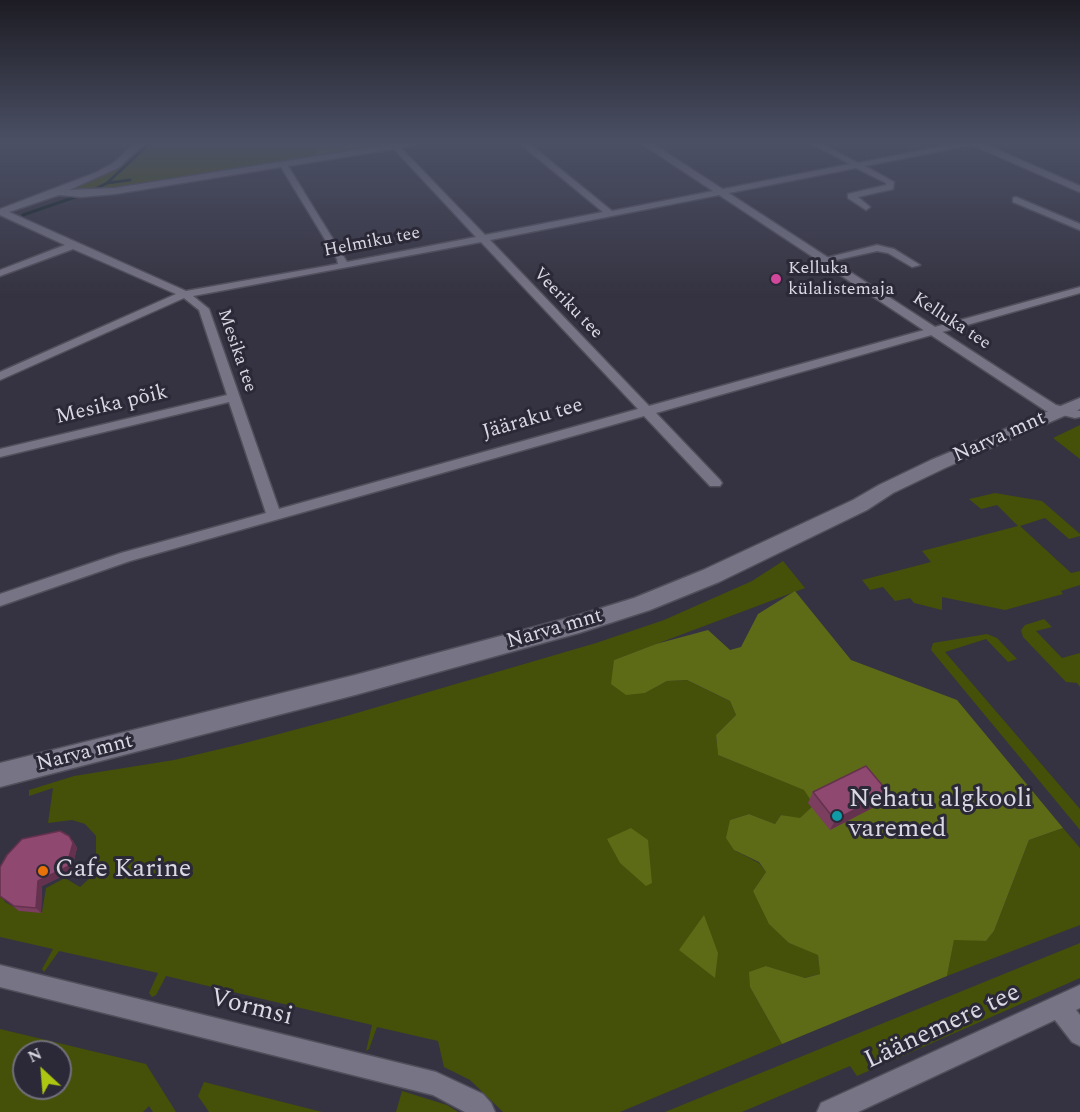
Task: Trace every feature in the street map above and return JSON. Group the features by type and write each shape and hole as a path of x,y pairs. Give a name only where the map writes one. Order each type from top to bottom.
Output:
{"main road":[{"name":"Narva mnt","path":"0,775 355,685 579,624 642,604 711,576 860,505 903,489 1074,410"}],"street":[{"path":"1,212 53,194"},
{"path":"301,194 342,259 343,266"},
{"name":"Veeriku tee","path":"440,194 715,483"},
{"path":"586,194 609,213"},
{"name":"Helmiku tee","path":"0,375 185,294 343,266 707,194"},
{"name":"Kelluka tee","path":"720,194 1024,391 1074,410"},
{"path":"859,194 851,196 866,207"},
{"path":"1016,200 1080,227"},
{"name":"Mesika tee","path":"1,212 185,294 204,309 274,515"},
{"path":"0,273 74,245"},
{"path":"823,260 877,248 891,251 915,265"},
{"name":"Jääraku tee","path":"0,600 126,557 645,410 1080,291"},
{"name":"Mesika põik","path":"0,453 233,397"},
{"name":"Vormsi","path":"0,976 436,1084 474,1103 482,1112"},
{"name":"Läänemere tee","path":"830,1112 1080,996"},
{"path":"1058,1005 1080,1034"}],"green space":[{"path":"1080,425 1080,459 1053,438"},
{"path":"995,493 1042,501 1080,534 1080,536 1069,539 1045,518 1020,526 1071,573 1080,571 1080,585 1061,591 1063,594 1005,610 942,597 942,610 914,603 910,598 895,601 883,587 870,590 862,580 931,562 922,551 1018,526 997,505 981,509 969,499"},
{"path":"783,561 805,588 614,660 645,693 667,681 687,680 730,701 736,715 716,735 718,755 805,790 814,805 800,819 781,815 775,824 749,814 730,820 734,850 759,863 766,872 753,891 789,943 818,954 820,974 804,978 766,966 750,987 782,1044 620,1112 503,1112 470,1080 444,1067 438,1041 377,1027 369,1049 366,1051 372,1025 166,976 156,995 152,997 149,993 158,973 59,951 44,972 42,969 53,949 0,937 0,887 5,902 21,911 42,912 46,888 65,878 80,887 93,875 86,870 96,856 96,836 85,824 72,820 48,823 53,788 29,796 29,790 74,776 174,760 241,744 343,717 596,643 664,620 752,581"},
{"path":"795,591 851,660 957,700 1063,828 1029,840 994,931 986,941 954,940 947,976 782,1044 750,987 749,972 766,966 805,978 820,974 818,955 789,943 769,924 753,891 766,872 759,862 734,850 726,838 730,820 749,814 775,824 781,815 800,818 814,805 804,790 718,755 716,735 736,715 730,701 687,680 667,681 645,693 626,695 611,684 614,660 656,644 708,630 730,650 741,647 758,614"},
{"path":"1044,619 1052,627 1036,631 1062,658 1080,653 1080,687 1077,683 1066,682 1023,637 1021,630 1025,625"},
{"path":"987,634 997,638 1017,659 1008,662 986,639 945,652 1080,809 1080,830 931,650 933,643"},
{"path":"631,828 648,840 652,883 646,886 620,863 607,839"},
{"path":"1063,828 1080,848 1080,925 947,976 954,939 986,941 994,931 1029,840"},
{"path":"704,915 718,953 715,978 679,950"},
{"path":"1080,943 1080,978 857,1076 850,1066 742,1112 665,1112"},
{"path":"0,1029 46,1040 12,1040 12,1100 72,1100 72,1046 146,1064 176,1112 153,1112 149,1106 143,1112 0,1112"},
{"path":"204,1082 322,1112 209,1112 198,1096"},
{"path":"402,1091 447,1105 458,1112 396,1112"}],"building":[{"name":"Nehatu algkooli varemed","path":"866,766 888,792 835,820 813,792"},
{"name":"Cafe Karine","path":"60,831 69,836 73,843 68,861 73,864 38,881 36,908 14,906 0,896 0,867 7,855 22,839"}],"waterway":[{"path":"23,215 78,196"}],"place":[{"name":"Kelluka külalistemaja","path":"776,279"},
{"name":"Nehatu algkooli varemed","path":"837,816"},
{"name":"Cafe Karine","path":"43,871"}]}
